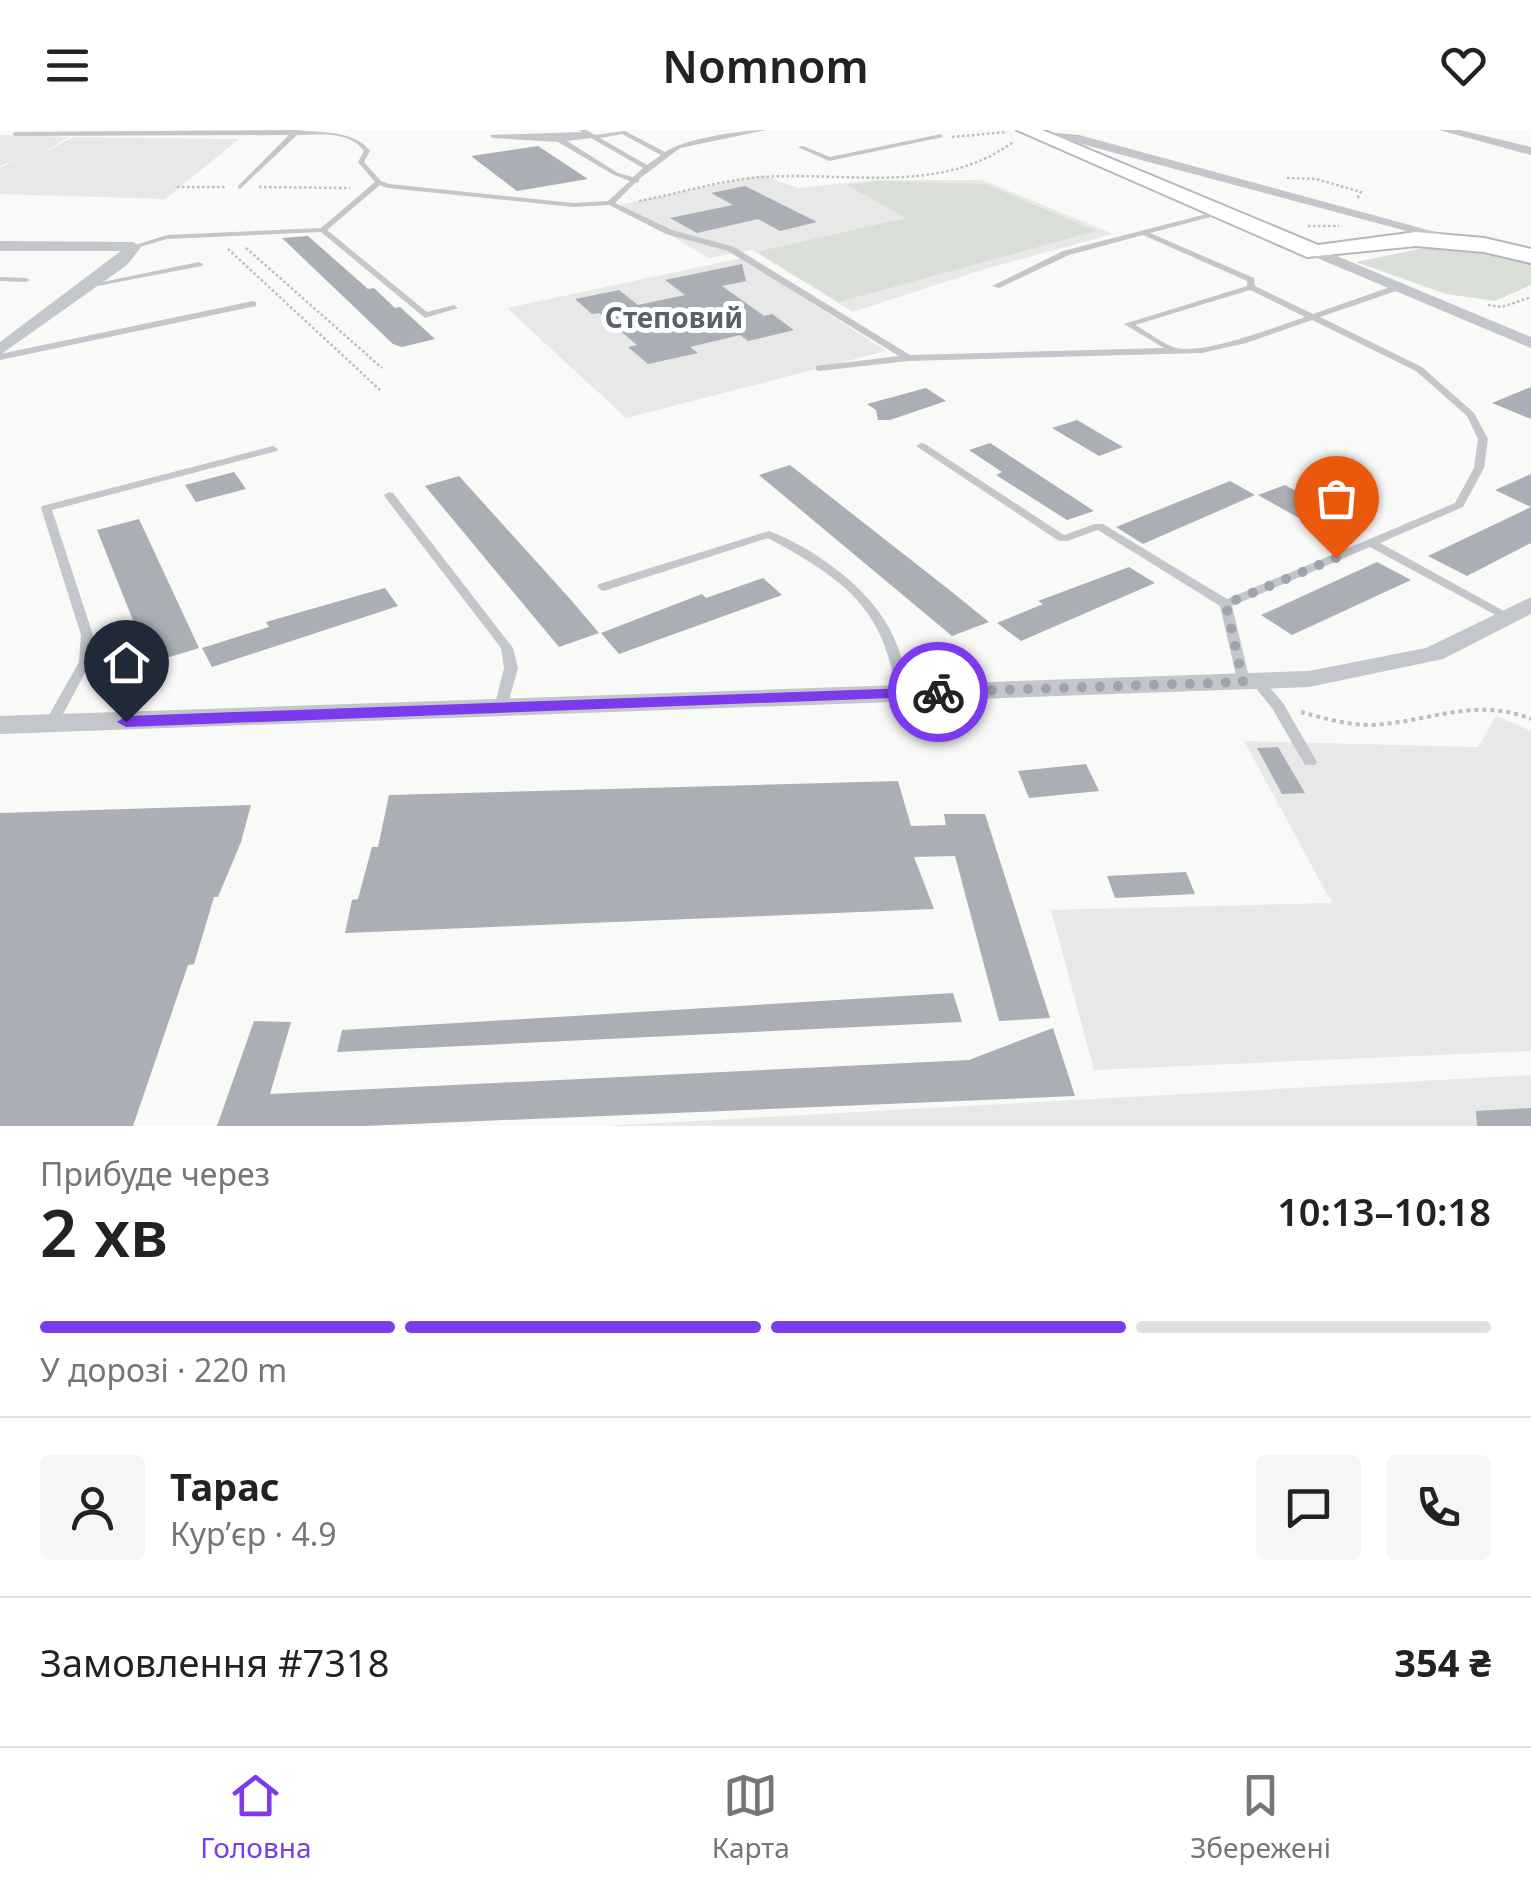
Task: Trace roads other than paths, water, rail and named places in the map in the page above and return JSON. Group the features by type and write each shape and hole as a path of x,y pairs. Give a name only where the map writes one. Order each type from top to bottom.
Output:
{"street":[{"path":"1075,138 1110,130"},
{"path":"1446,130 1531,151"},
{"path":"1023,132 1075,138 1472,244 1531,256"},
{"path":"1023,132 1531,343"},
{"path":"1315,252 1416,239 1472,244"},
{"path":"0,246 132,247"},
{"path":"0,353 121,262 132,247"},
{"path":"0,726 1309,679 1434,654 1519,610"}],"lane":[{"path":"260,132 271,130"},
{"path":"345,135 354,130"},
{"path":"610,203 647,168 678,146 763,130"},
{"path":"801,147 830,160 941,136 927,130"},
{"path":"240,187 296,132"},
{"path":"634,184 556,139 492,136 556,139 622,132 665,155"},
{"path":"0,133 345,135 364,144 367,151 361,162 379,182 572,205 610,203 669,232 730,249 908,358"},
{"path":"589,134 647,168"},
{"path":"132,247 167,237 323,230 379,182"},
{"path":"996,286 1066,253 1219,212"},
{"path":"323,230 425,315 454,308"},
{"path":"1145,233 1250,280 1252,287"},
{"path":"88,286 199,264"},
{"path":"0,280 26,280"},
{"path":"1176,351 1128,324 1252,287 1419,368 1470,414 1483,439 1478,468 1459,505 1226,604"},
{"path":"819,368 908,358 1176,351 1243,341 1396,288"},
{"path":"0,353 252,304"},
{"path":"921,446 1062,539 1099,526 1226,604 1250,681 1278,706 1310,762"},
{"path":"51,724 85,662 86,635 46,508 273,449"},
{"path":"389,495 507,648 511,668 502,708"},
{"path":"603,587 769,534 815,560 857,593 888,637 905,694"},
{"path":"1372,543 1519,610"}],"district":[{"name":"Степовий","path":"674,317"}]}
